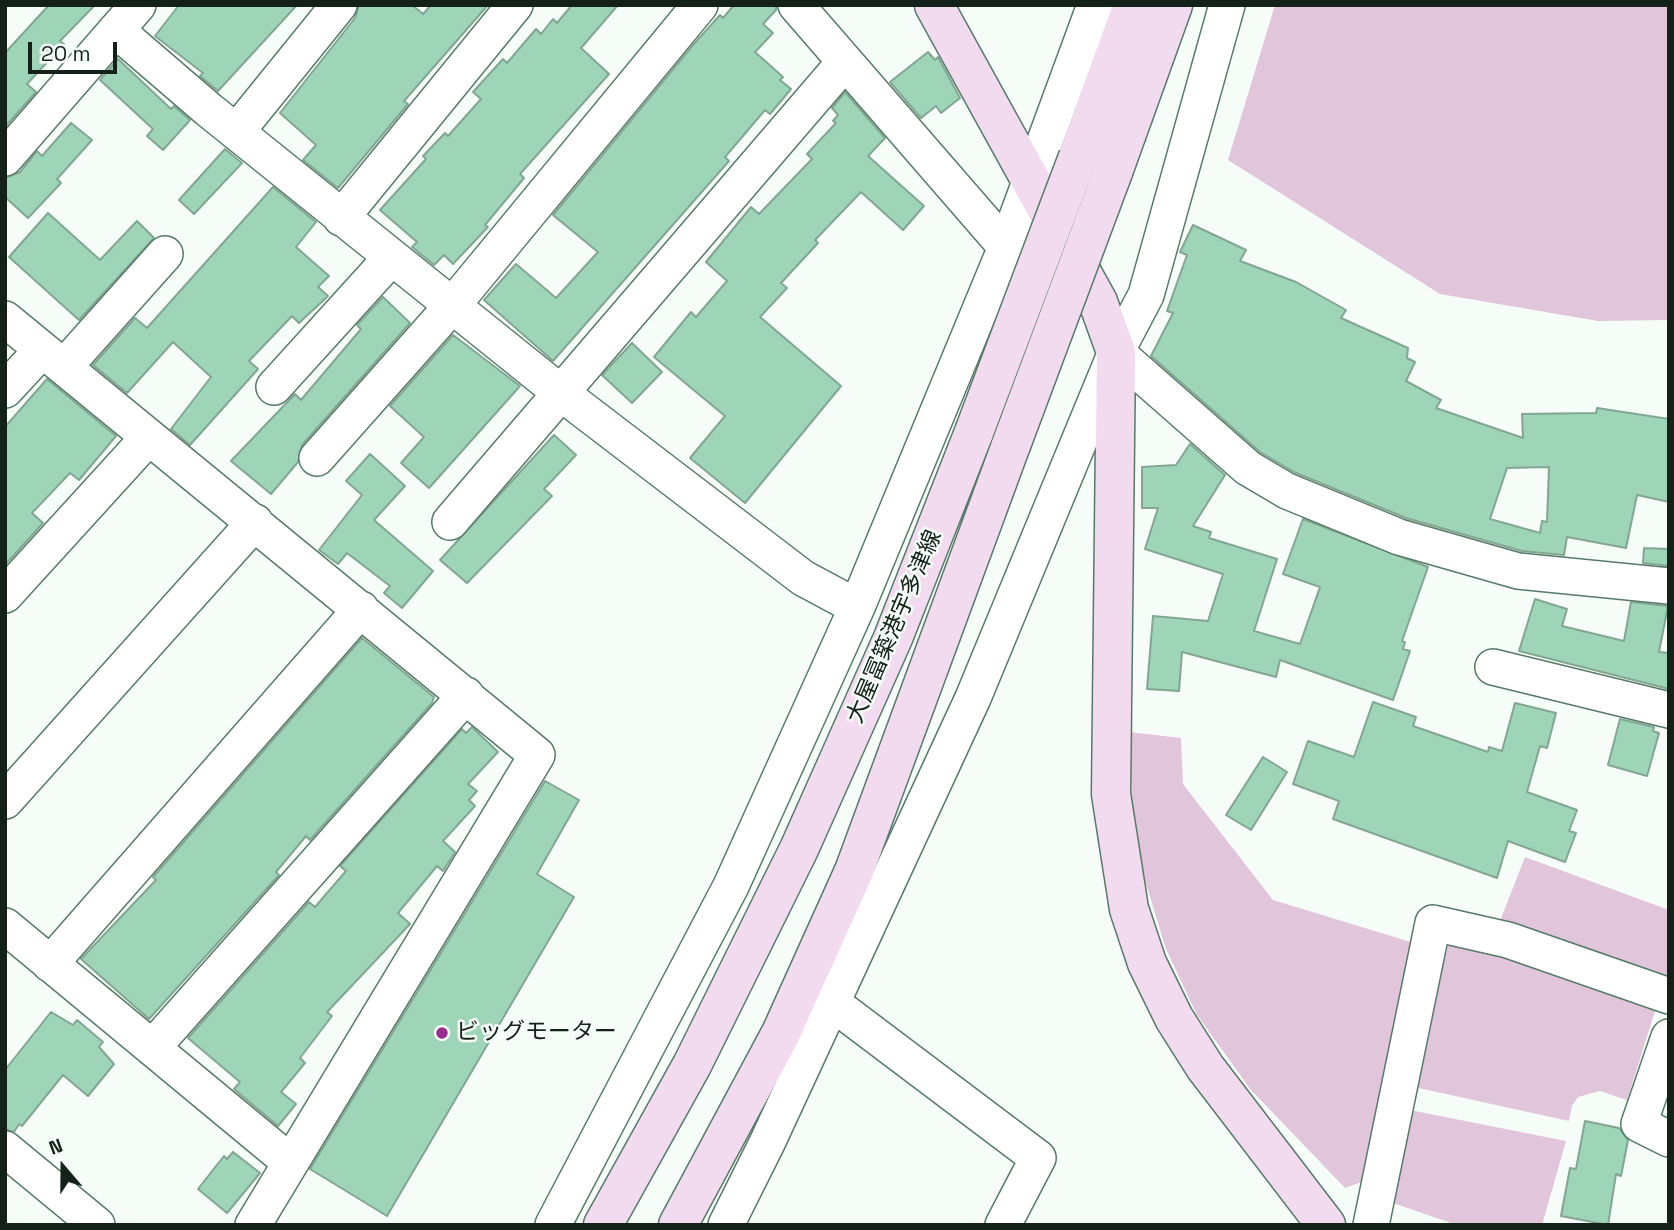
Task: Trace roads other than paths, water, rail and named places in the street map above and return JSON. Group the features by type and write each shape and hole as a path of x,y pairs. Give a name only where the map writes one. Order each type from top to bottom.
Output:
{"main road":[{"path":"934,5 1032,178 1098,302 1115,352 1111,794 1117,850 1129,909 1147,963 1174,1018 1205,1067 1326,1225"},
{"name":"大屋冨築港宇多津線","path":"603,1225 692,1065 799,849 893,638 974,432 1133,5"},
{"name":"大屋冨築港宇多津線","path":"678,1225 782,1033 854,871 1172,5"}],"street":[{"path":"237,131 339,5"},
{"path":"341,218 515,5"},
{"path":"317,458 451,307 700,5"},
{"path":"796,5 1006,247"},
{"path":"553,1225 731,886 857,607 1006,247 1095,5"},
{"path":"726,1225 767,1143 973,698 1115,352 1146,295 1227,5"},
{"path":"5,158 127,18 237,131 451,307 803,578 857,607"},
{"path":"466,518 561,393 844,63"},
{"path":"5,390 53,359 165,254"},
{"path":"274,387 391,258"},
{"path":"1098,302 1117,306 1146,295"},
{"path":"5,319 537,755 253,1225"},
{"path":"1115,352 1248,468 1287,491 1399,537 1518,571 1669,586"},
{"path":"5,595 148,438"},
{"path":"5,801 255,522"},
{"path":"50,964 361,609"},
{"path":"1493,667 1669,710"},
{"path":"152,1048 466,695"},
{"path":"1371,1225 1433,923 1508,940 1669,996"},
{"path":"5,926 290,1162"},
{"path":"831,1002 1038,1158 1003,1225"},
{"path":"1669,1037 1639,1124 1669,1139"},
{"path":"5,1149 83,1221"}],"place":[{"name":"ビッグモーター","path":"442,1033"}]}
